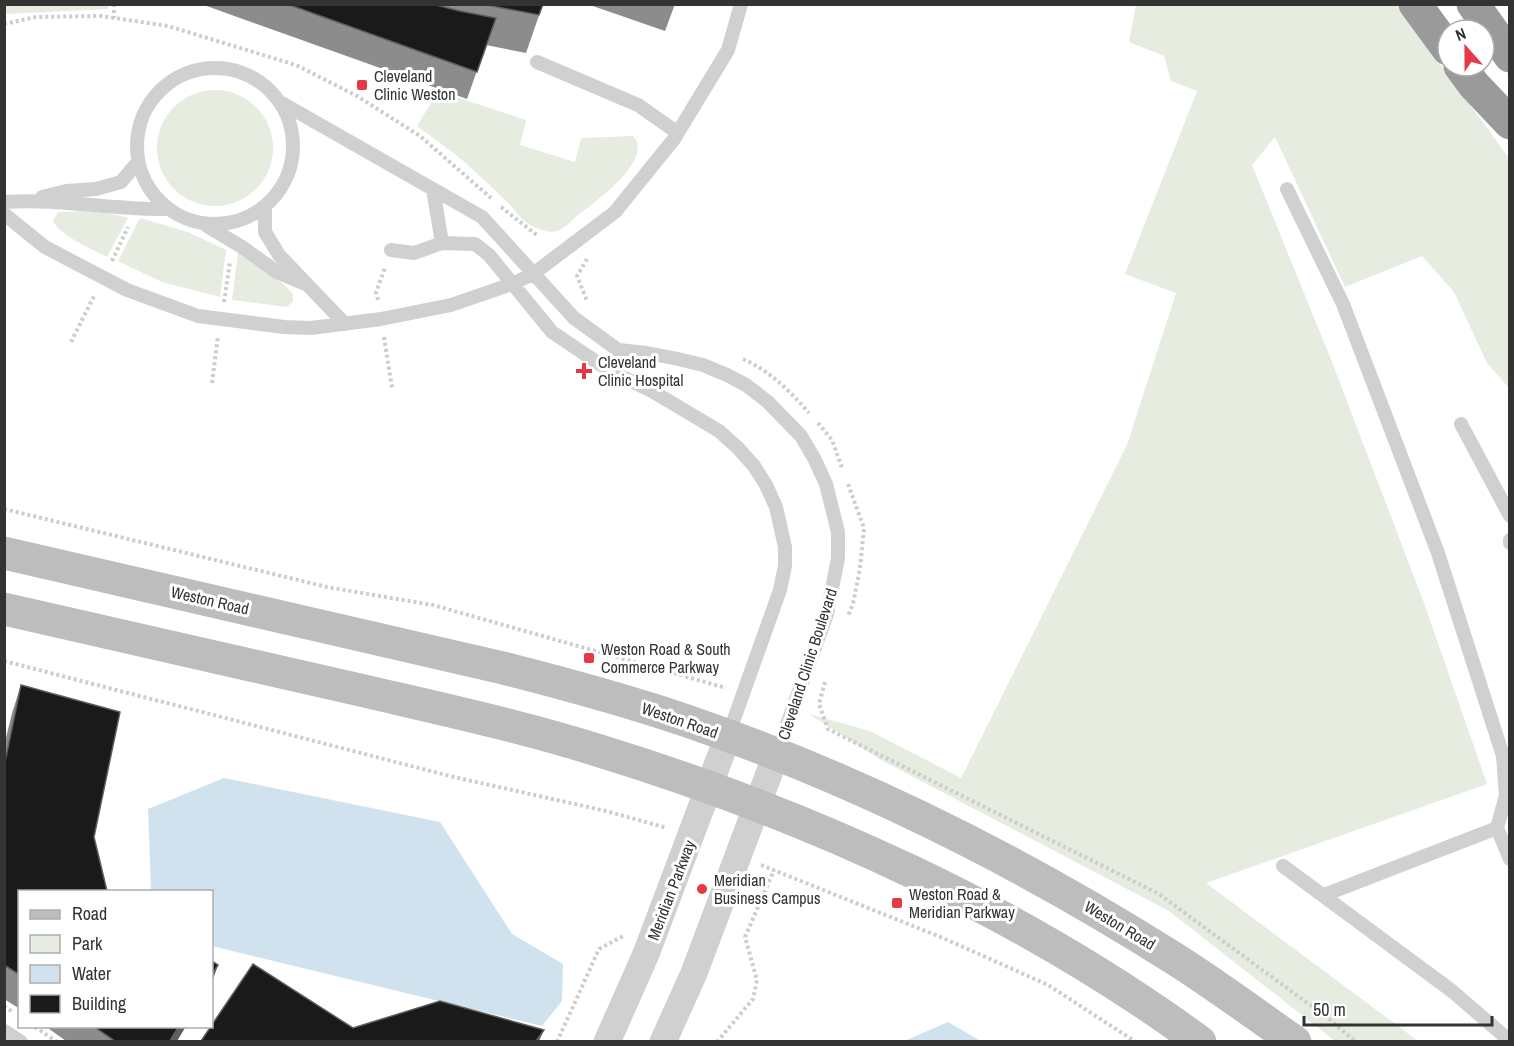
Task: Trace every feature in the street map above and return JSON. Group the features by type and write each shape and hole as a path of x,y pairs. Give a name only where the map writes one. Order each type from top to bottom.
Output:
{"highway":[{"path":"1415,4 1436,33"},
{"path":"1473,4 1509,56"},
{"path":"1468,78 1509,123"}],"main road":[{"name":"Weston Road","path":"4,553 581,687 728,736 906,811 1032,874 1178,960 1295,1041"},
{"path":"4,609 504,724 598,750 709,787 852,845 968,900 1078,962 1200,1041"}],"street":[{"name":"Meridian Parkway","path":"607,1041 646,954 728,736"},
{"path":"663,1041 694,973 776,755"}],"lane":[{"path":"4,214 45,247 127,290 198,316 284,327 311,328 381,319 451,305 512,284 533,274 615,212 678,133 728,50 741,4"},
{"path":"537,62 638,105 678,133"},
{"path":"215,68 240,71 262,83 280,102 291,125 294,151 288,175 279,192 247,219 225,224 203,224 184,219 166,209 143,181 137,163 138,126 149,103 167,84 189,72 215,68"},
{"name":"Cleveland Clinic Boulevard","path":"280,102 482,217 574,318 618,350 647,353 702,365 746,385 768,402 801,436 814,458 833,508 838,532 838,558 827,614 776,755"},
{"path":"31,200 66,190 96,189 121,182 137,163"},
{"path":"434,189 442,243"},
{"path":"1287,189 1343,304 1438,553 1503,756 1506,795 1497,828 1509,859"},
{"path":"4,202 31,200 136,210 166,209"},
{"path":"265,206 265,232 279,255 345,324"},
{"path":"203,224 242,247 277,272 308,285"},
{"path":"391,250 414,253 442,243 475,244 489,255 552,333 610,371 652,391 719,431 754,466 776,507 785,547 784,566 780,590 728,736"},
{"path":"1461,424 1509,516"},
{"path":"1324,895 1497,828"},
{"path":"1283,866 1452,992 1509,1041"},
{"path":"4,1031 21,1041"}],"path":[{"path":"114,4 114,18"},
{"path":"4,509 327,587 433,604 743,692"},
{"path":"4,661 454,777 606,811 691,837"},
{"path":"794,706 822,713"},
{"path":"828,729 1159,894 1356,1041"},
{"path":"661,837 664,827"},
{"path":"738,856 943,938 1048,985 1136,1041"},
{"path":"717,1041 753,999 757,980 745,937 774,870"},
{"path":"557,1041 599,949 624,937 630,927"},
{"path":"37,1028 57,1041"}],"green space":[{"path":"5,4 108,4 108,9 5,14"},
{"path":"1136,5 1397,5 1436,58 1436,78 1450,78 1509,158 1509,388 1487,363 1454,292 1422,256 1345,287 1275,137 1252,165 1332,362 1424,603 1487,784 1206,883 1418,1041 1335,1041 1169,911 881,760 809,714 870,731 961,778 1127,445 1176,293 1125,274 1197,91 1171,81 1164,56 1129,42"},
{"path":"215,90 237,94 256,107 269,126 273,148 269,170 256,189 237,202 215,206 193,202 174,189 161,170 157,148 161,126 174,107 193,94"},
{"path":"438,91 526,120 520,145 575,162 581,138 633,136 638,145 636,156 630,168 609,190 560,230 554,232 539,229 526,222 468,165 417,126"},
{"path":"58,212 102,213 128,218 107,257 62,232 53,221"},
{"path":"140,218 188,232 226,250 220,297 162,282 118,261"},
{"path":"238,253 281,282 293,294 293,301 287,307 232,300"}],"water":[{"path":"224,778 440,822 512,934 563,964 562,1001 542,1026 213,946 213,890 151,890 148,809"},
{"path":"948,1022 981,1041 904,1041"}],"building":[{"path":"287,4 432,4 496,18 477,72"},
{"path":"482,4 543,4 539,15"},
{"path":"21,685 120,712 94,837 107,890 18,890 18,974 4,965 4,767"},
{"path":"213,962 218,965 213,973"},
{"path":"253,964 353,1028 440,1001 544,1030 536,1041 201,1041 210,1028 213,1028 213,1023"},
{"path":"96,1028 178,1028 170,1041 115,1041"}],"place":[{"name":"Cleveland Clinic Weston","path":"362,85"},
{"name":"Cleveland Clinic Hospital","path":"584,371"},
{"name":"Weston Road & South Commerce Parkway","path":"589,658"},
{"name":"Meridian Business Campus","path":"702,889"},
{"name":"Weston Road & Meridian Parkway","path":"897,903"}]}
